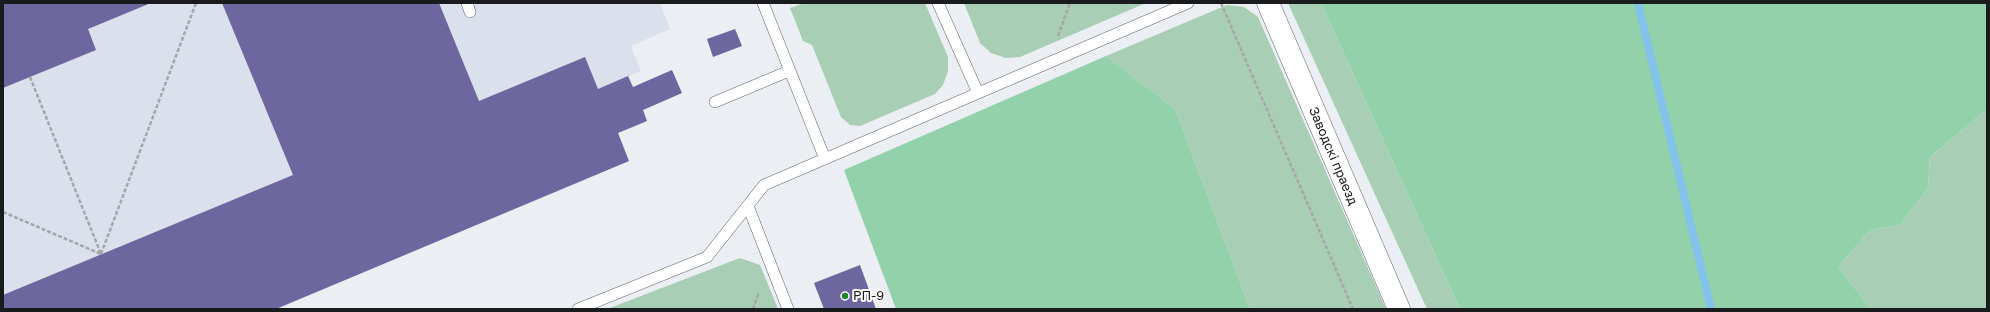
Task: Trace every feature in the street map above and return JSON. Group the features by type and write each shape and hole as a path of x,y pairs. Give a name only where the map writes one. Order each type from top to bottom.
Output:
{"street":[{"name":"Заводскі праезд","path":"1268,3 1399,309"}],"lane":[{"path":"763,3 825,159"},
{"path":"938,3 978,93"},
{"path":"578,309 707,257 764,185 1188,3"},
{"path":"715,102 789,71"},
{"path":"748,206 788,309"}],"path":[{"path":"101,254 196,3"},
{"path":"1221,3 1353,309"},
{"path":"30,77 101,254"},
{"path":"3,212 101,254"}],"shaded area":[{"path":"3,3 660,3 670,29 631,46 641,71 628,77 647,121 618,133 629,161 276,309 3,309"}],"green space":[{"path":"804,3 925,3 948,57 948,71 943,85 935,94 860,126 850,125 841,117 812,45 803,41 790,8"},
{"path":"964,3 1146,3 1020,57 1006,58 991,53 980,43"},
{"path":"1288,3 1321,3 1460,309 1427,309"},
{"path":"1321,3 1987,3 1987,109 1930,157 1928,188 1900,225 1870,230 1838,267 1871,309 1460,309"},
{"path":"1227,5 1244,7 1258,17 1386,309 1250,309 1175,109 1106,56"},
{"path":"1106,56 1175,109 1250,309 896,309 844,170"},
{"path":"1987,109 1987,309 1871,309 1838,267 1870,230 1900,225 1928,188 1930,157"},
{"path":"740,258 760,265 778,309 607,309"}],"building":[{"path":"3,3 151,3 88,29 96,50 3,88"},
{"path":"222,3 439,3 479,101 585,57 598,89 628,76 633,87 672,70 682,93 643,110 647,121 618,133 629,161 276,309 3,309 3,295 293,175"},
{"path":"735,29 742,46 713,57 707,39"},
{"name":"РП-9","path":"860,265 876,309 824,309 814,283"}],"waterway":[{"path":"1638,3 1711,309"}],"place":[{"name":"РП-9","path":"845,296"}]}
